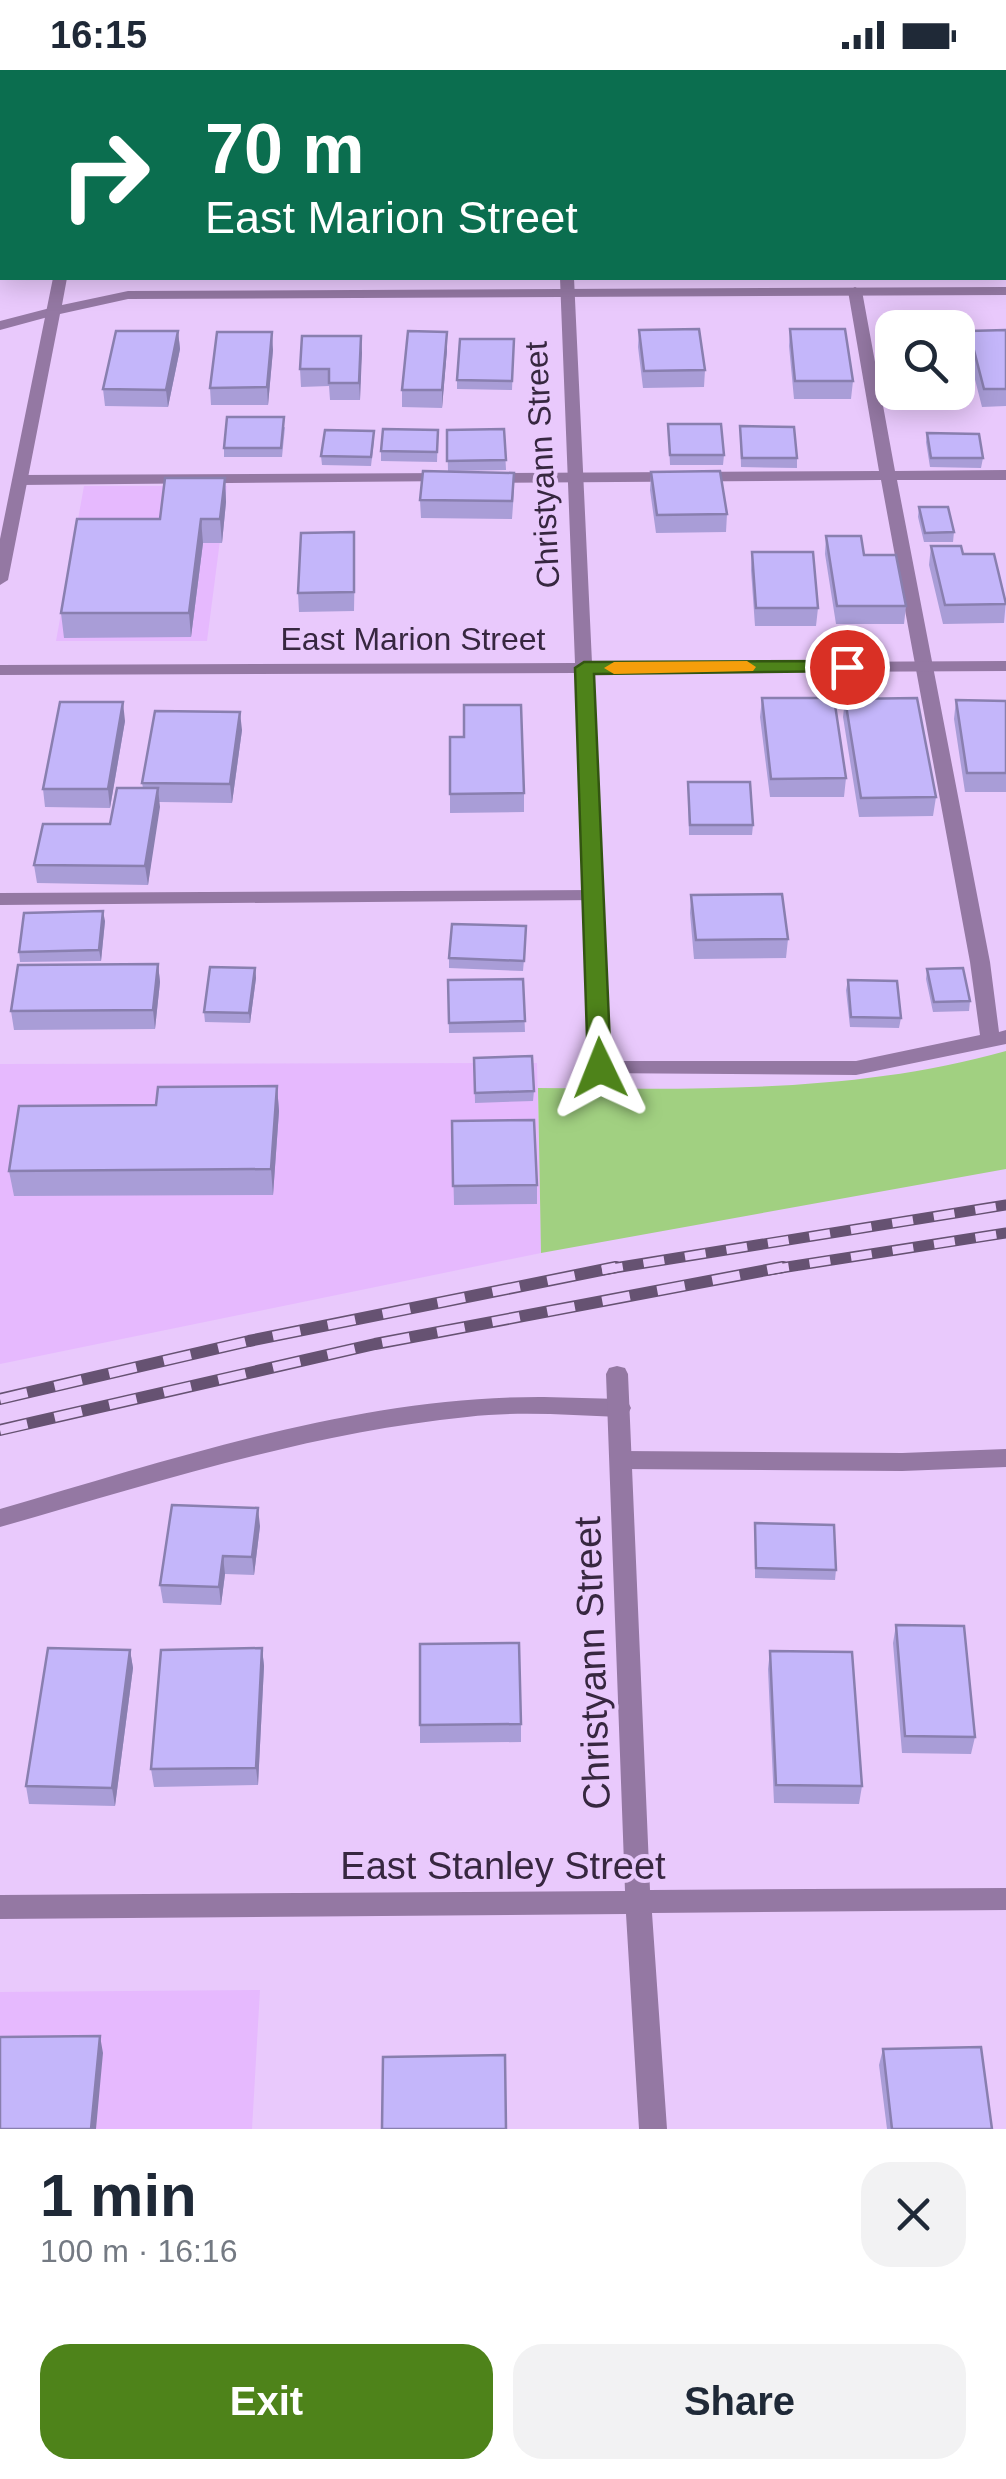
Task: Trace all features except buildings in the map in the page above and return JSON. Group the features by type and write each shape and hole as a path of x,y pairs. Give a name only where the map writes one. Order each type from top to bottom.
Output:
{"street":[{"path":"0,580 5,531 20,480 60,280"},
{"path":"0,326 128,294 567,285 1006,290"},
{"name":"Christyann Street","path":"567,285 600,1068 856,1068 998,1039"},
{"path":"854,291 922,667 998,1039"},
{"path":"477,478 1006,475"},
{"path":"20,480 457,478"},
{"name":"East Marion Street","path":"0,670 1006,666"},
{"path":"0,899 592,896"},
{"name":"Christyann Street","path":"617,1374 638,1902 653,2129"},
{"path":"0,1518 226,1454 391,1420 466,1408 620,1408"},
{"path":"622,1460 902,1462 1006,1458"},
{"name":"East Stanley Street","path":"0,1907 1006,1899"}],"shaded area":[{"path":"84,486 227,486 207,641 56,641"},
{"path":"537,1063 541,1253 0,1364 0,1064"},
{"path":"260,1990 252,2129 0,2129 0,1992"}],"green space":[{"path":"1006,1051 1006,1169 541,1253 538,1088 715,1088 832,1082 949,1065"}],"railway":[{"path":"602,1270 1006,1205"},
{"path":"768,1270 1006,1233"},
{"path":"0,1399 249,1341 616,1267"},
{"path":"0,1430 375,1344 783,1267"}],"slow traffic":[{"path":"614,668 747,667"}],"route":[{"path":"600,1068 584,668 847,667"}]}
